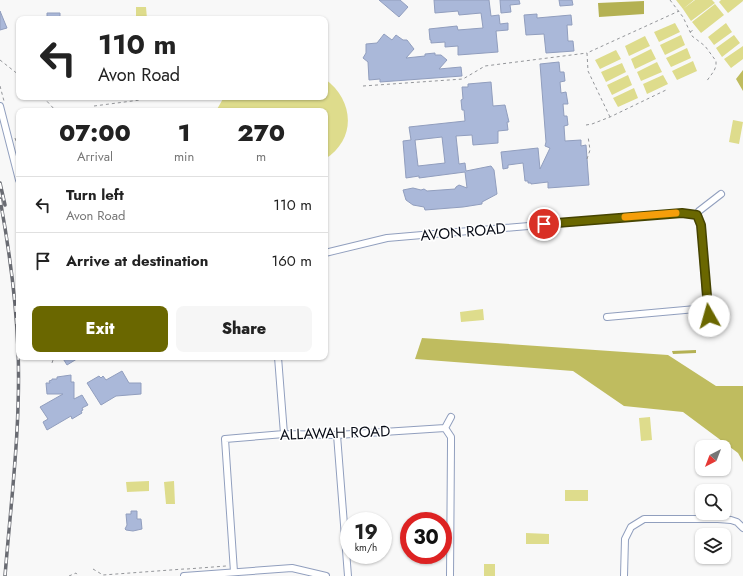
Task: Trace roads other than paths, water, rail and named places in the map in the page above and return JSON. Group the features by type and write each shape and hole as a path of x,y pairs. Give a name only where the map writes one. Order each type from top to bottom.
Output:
{"street":[{"path":"0,106 16,168"},
{"path":"709,316 701,225 697,215 699,211 721,194"},
{"name":"AVON ROAD","path":"328,252 387,238 682,213 697,215"},
{"path":"607,317 708,308"},
{"path":"278,360 284,434"},
{"path":"450,576 451,437 445,428 451,417"},
{"name":"ALLAWAH ROAD","path":"234,572 225,439 284,434 337,435 445,428"},
{"path":"337,435 348,576"},
{"path":"624,576 625,539 631,527 644,519 732,520 737,522 743,528"},
{"path":"184,576 292,568 326,576"}],"railway":[{"path":"0,183 5,205"},
{"path":"0,199 9,255 16,317"},
{"path":"5,576 17,434 18,360"}]}
